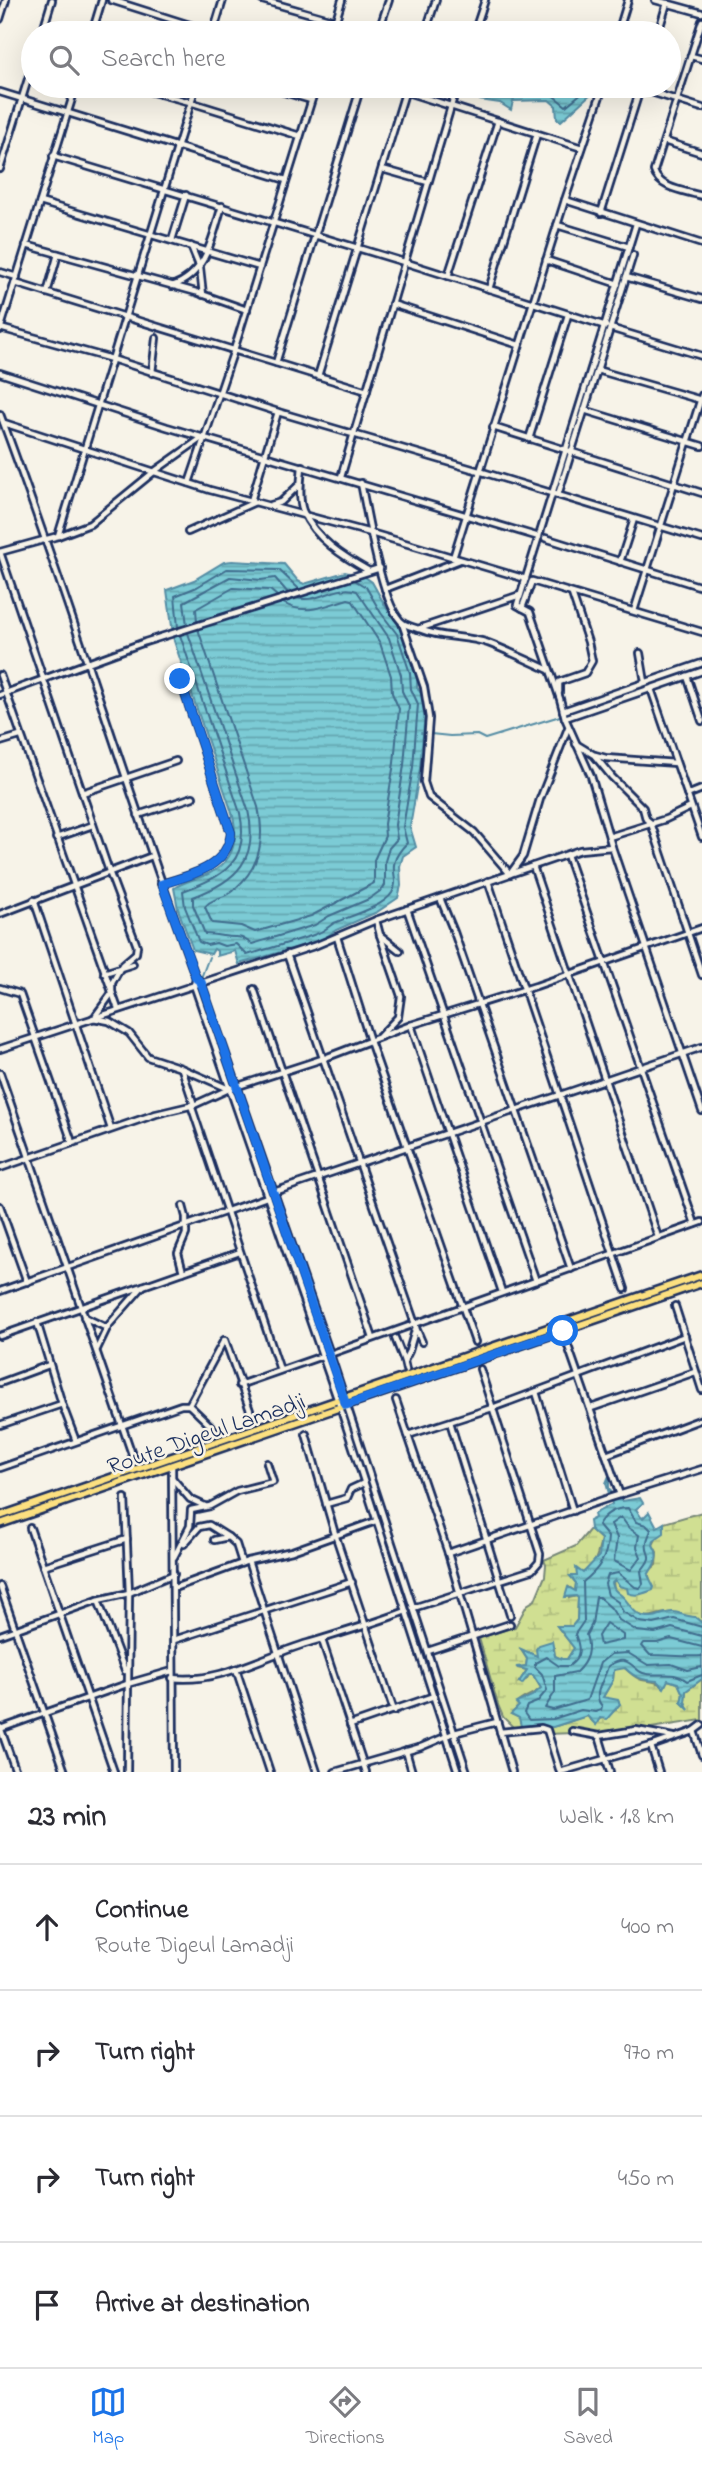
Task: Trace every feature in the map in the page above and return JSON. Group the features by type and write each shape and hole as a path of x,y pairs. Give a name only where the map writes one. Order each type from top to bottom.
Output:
{"main road":[{"path":"0,1516 342,1403 702,1275"},
{"name":"Route Digeul Lamadji","path":"0,1524 342,1403 702,1283"}],"street":[{"path":"0,19 6,0"},
{"path":"46,21 52,0"},
{"path":"96,21 102,0"},
{"path":"111,0 177,21"},
{"path":"217,21 223,0"},
{"path":"262,0 336,21 342,0"},
{"path":"382,21 388,0"},
{"path":"429,21 436,0"},
{"path":"478,21 485,0"},
{"path":"622,21 628,0"},
{"path":"655,0 702,13"},
{"path":"662,21 667,4"},
{"path":"681,90 702,21"},
{"path":"691,56 702,60"},
{"path":"0,92 286,180"},
{"path":"72,98 0,329 112,359 702,540"},
{"path":"175,98 300,136"},
{"path":"58,536 192,98"},
{"path":"189,483 234,351 312,100 305,98"},
{"path":"276,363 357,98"},
{"path":"318,376 403,98"},
{"path":"430,98 582,148"},
{"path":"341,477 453,98"},
{"path":"453,558 599,98"},
{"path":"601,213 638,98"},
{"path":"672,98 702,108"},
{"path":"0,169 22,100"},
{"path":"678,100 654,171 656,179 662,183 702,196"},
{"path":"448,276 498,121"},
{"path":"489,289 537,134"},
{"path":"664,141 702,153"},
{"path":"54,156 702,356"},
{"path":"382,169 428,182"},
{"path":"172,240 186,195"},
{"path":"565,200 702,244"},
{"path":"40,202 260,267"},
{"path":"172,286 184,282 200,268 222,206"},
{"path":"582,410 597,370 636,224"},
{"path":"557,225 629,247"},
{"path":"26,245 247,310"},
{"path":"190,245 200,268 203,295"},
{"path":"47,293 58,254"},
{"path":"516,605 542,538 633,255"},
{"path":"546,260 618,284"},
{"path":"0,272 17,277"},
{"path":"626,276 702,299"},
{"path":"15,283 367,391"},
{"path":"392,304 520,345"},
{"path":"529,439 568,315"},
{"path":"152,373 156,338"},
{"path":"597,370 702,398 634,611"},
{"path":"0,373 702,587"},
{"path":"582,410 702,446"},
{"path":"188,532 253,501 278,412"},
{"path":"0,414 46,539 152,856 196,978 201,982 267,1197 428,1651 458,1772"},
{"path":"3,423 189,483 526,579"},
{"path":"493,428 702,493"},
{"path":"93,1017 112,993 112,983 121,968 136,953 137,946 0,552 90,524 155,471 203,437"},
{"path":"302,466 300,483 306,515 324,541 370,571"},
{"path":"270,506 281,502 300,483"},
{"path":"361,483 385,589 393,610 402,623 424,687 429,740 424,782 429,797 474,832 510,874"},
{"path":"620,562 634,519"},
{"path":"385,589 461,560"},
{"path":"3,694 145,642 380,568"},
{"path":"522,608 532,581 702,632"},
{"path":"559,697 559,682 585,673 592,661 589,642 572,593"},
{"path":"418,629 520,595 516,605"},
{"path":"516,605 530,612 568,727 591,776 612,847 702,1111"},
{"path":"402,623 435,636 463,637 489,643 549,670"},
{"path":"640,653 645,682"},
{"path":"563,711 702,663"},
{"path":"565,718 702,671"},
{"path":"0,675 3,694 118,1009"},
{"path":"687,676 702,721"},
{"path":"162,884 195,874 217,862 229,847 231,833 180,679"},
{"path":"651,689 702,837"},
{"path":"510,874 523,856 540,799 568,727"},
{"path":"0,742 20,736"},
{"path":"576,744 594,755 606,758 676,763"},
{"path":"594,755 643,808 646,819 652,823 702,975"},
{"path":"82,793 176,761"},
{"path":"687,795 702,789"},
{"path":"138,815 193,797"},
{"path":"609,836 691,807"},
{"path":"56,838 93,825"},
{"path":"0,1049 337,937 376,920 583,849 612,847"},
{"path":"567,855 695,1224"},
{"path":"0,914 152,856"},
{"path":"533,866 658,1237"},
{"path":"488,881 625,1289"},
{"path":"440,898 571,1269"},
{"path":"34,900 111,1129"},
{"path":"407,909 536,1281"},
{"path":"376,920 401,996 398,1017 378,1038"},
{"path":"0,1168 156,1114 193,1105 411,1025 523,990 702,928"},
{"path":"380,935 400,951"},
{"path":"337,937 370,1041 475,1342"},
{"path":"287,954 422,1342"},
{"path":"104,973 133,964"},
{"path":"196,978 194,985 274,1192 330,1353 364,1483 434,1696 467,1772"},
{"path":"0,988 20,994 72,1142"},
{"path":"254,989 373,1338"},
{"path":"93,1017 109,1021 129,1033 148,1057 234,1088"},
{"path":"411,1025 502,1292"},
{"path":"274,1192 702,1047"},
{"path":"181,1069 280,1370"},
{"path":"0,1073 134,1460"},
{"path":"0,1292 267,1197"},
{"path":"0,1206 27,1282"},
{"path":"183,1206 186,1234 178,1253 183,1272"},
{"path":"330,1353 416,1325 462,1306 702,1222"},
{"path":"0,1336 240,1252"},
{"path":"96,1350 107,1328 144,1285"},
{"path":"675,1306 702,1390"},
{"path":"83,1317 107,1328"},
{"path":"37,1322 76,1441"},
{"path":"404,1361 410,1351 416,1325"},
{"path":"408,1435 492,1408 685,1336"},
{"path":"396,1338 406,1370"},
{"path":"189,1405 225,1340 253,1419"},
{"path":"567,1343 620,1495"},
{"path":"239,1385 322,1356"},
{"path":"0,1383 49,1365"},
{"path":"413,1608 532,1570 539,1562 540,1554 532,1525 480,1369"},
{"path":"591,1408 695,1373"},
{"path":"536,1391 573,1511"},
{"path":"396,1400 474,1636 512,1772"},
{"path":"0,1425 62,1404"},
{"path":"0,1468 181,1405 189,1405 216,1431"},
{"path":"606,1454 702,1419"},
{"path":"450,1422 510,1615"},
{"path":"306,1434 335,1534 394,1711"},
{"path":"182,1547 190,1526 191,1510 206,1507 237,1491 273,1482 267,1463"},
{"path":"172,1465 174,1772"},
{"path":"448,1553 702,1469"},
{"path":"173,1479 190,1499 206,1507"},
{"path":"326,1504 346,1498 351,1489 364,1483"},
{"path":"125,1498 129,1593 127,1772"},
{"path":"174,1588 245,1562 292,1550 376,1521"},
{"path":"174,1558 199,1527 209,1525 236,1544 264,1610 317,1772"},
{"path":"30,1528 114,1772"},
{"path":"214,1540 228,1537"},
{"path":"43,1566 127,1539"},
{"path":"0,1636 98,1600 129,1593 174,1574"},
{"path":"174,1640 352,1582"},
{"path":"0,1586 65,1772"},
{"path":"98,1600 127,1675"},
{"path":"172,1678 202,1679 406,1611"},
{"path":"428,1651 510,1625"},
{"path":"321,1640 366,1772"},
{"path":"236,1669 270,1772"},
{"path":"16,1772 0,1728 172,1671"},
{"path":"350,1725 434,1696"},
{"path":"335,1772 497,1722"},
{"path":"500,1732 541,1728 547,1730 560,1772 651,1746 694,1731 702,1725"},
{"path":"572,1731 599,1736 636,1730 677,1737"},
{"path":"694,1731 702,1755"},
{"path":"599,1736 610,1772"},
{"path":"651,1746 659,1772"},
{"path":"405,1751 412,1772"}],"green space":[{"path":"702,1512 702,1623 695,1617 673,1613 647,1617 636,1613 614,1591 613,1580 617,1580 619,1586 651,1584 648,1572 656,1565 657,1552 653,1545 664,1523"},
{"path":"590,1529 601,1539 598,1553 590,1568 572,1578 576,1583 575,1591 569,1587 569,1598 578,1598 577,1620 573,1626 557,1626 574,1648 567,1659 555,1656 554,1648 537,1652 538,1657 521,1650 527,1659 526,1666 517,1668 527,1670 519,1682 533,1675 541,1688 517,1703 520,1706 511,1714 549,1726 588,1716 590,1720 603,1718 611,1714 619,1704 603,1697 613,1680 614,1669 623,1667 639,1679 664,1687 667,1680 678,1683 683,1694 681,1702 688,1708 685,1702 686,1691 702,1679 702,1720 632,1731 546,1734 541,1729 514,1728 503,1717 479,1638 515,1627 527,1605 535,1600 545,1576 544,1560 576,1546"}],"water":[{"path":"586,98 561,121 557,119 556,106 549,100 513,101 511,110 500,103 480,100"},
{"path":"224,562 284,564 298,581 304,584 345,572 365,577 372,582 403,631 417,673 417,687 426,702 420,768 410,827 416,847 403,856 398,898 322,940 239,964 235,951 217,956 214,949 211,954 193,950 178,909 174,888 218,868 229,856 235,833 233,816 174,641 167,590 194,580"},
{"path":"609,1476 609,1488 615,1499 622,1501 640,1498 643,1503 636,1509 641,1517 649,1512 657,1527 664,1523 664,1533 654,1540 657,1557 648,1575 653,1590 631,1594 615,1580 612,1583 614,1588 633,1610 646,1617 674,1612 695,1617 702,1623 702,1679 686,1691 685,1702 689,1710 681,1702 683,1694 678,1683 668,1680 664,1688 657,1681 639,1678 625,1668 614,1670 613,1680 603,1697 618,1700 620,1704 607,1719 600,1718 596,1725 587,1716 553,1727 521,1726 519,1718 511,1714 519,1706 516,1703 532,1696 541,1688 533,1675 529,1675 522,1684 519,1682 527,1670 516,1667 526,1666 527,1659 521,1649 537,1656 536,1649 539,1645 552,1641 555,1656 567,1659 574,1648 557,1626 572,1626 577,1620 578,1598 565,1597 568,1587 575,1591 576,1583 570,1576 577,1576 576,1568 583,1573 599,1556 601,1539 590,1529 589,1521 595,1518 594,1514 612,1504 606,1483"}],"waterway":[{"path":"596,363 637,229"},
{"path":"583,405 590,381"},
{"path":"570,446 578,422"},
{"path":"557,488 566,458"},
{"path":"543,532 553,499"},
{"path":"530,576 540,543"},
{"path":"625,695 702,667"},
{"path":"567,714 613,699"},
{"path":"421,733 477,735 485,739 560,716"},
{"path":"201,978 209,957"},
{"path":"199,989 337,1389"},
{"path":"346,1416 462,1772"}],"route":[{"path":"180,679 231,833 229,847 217,862 195,874 162,884 196,978 201,982 346,1405 563,1331"}]}
